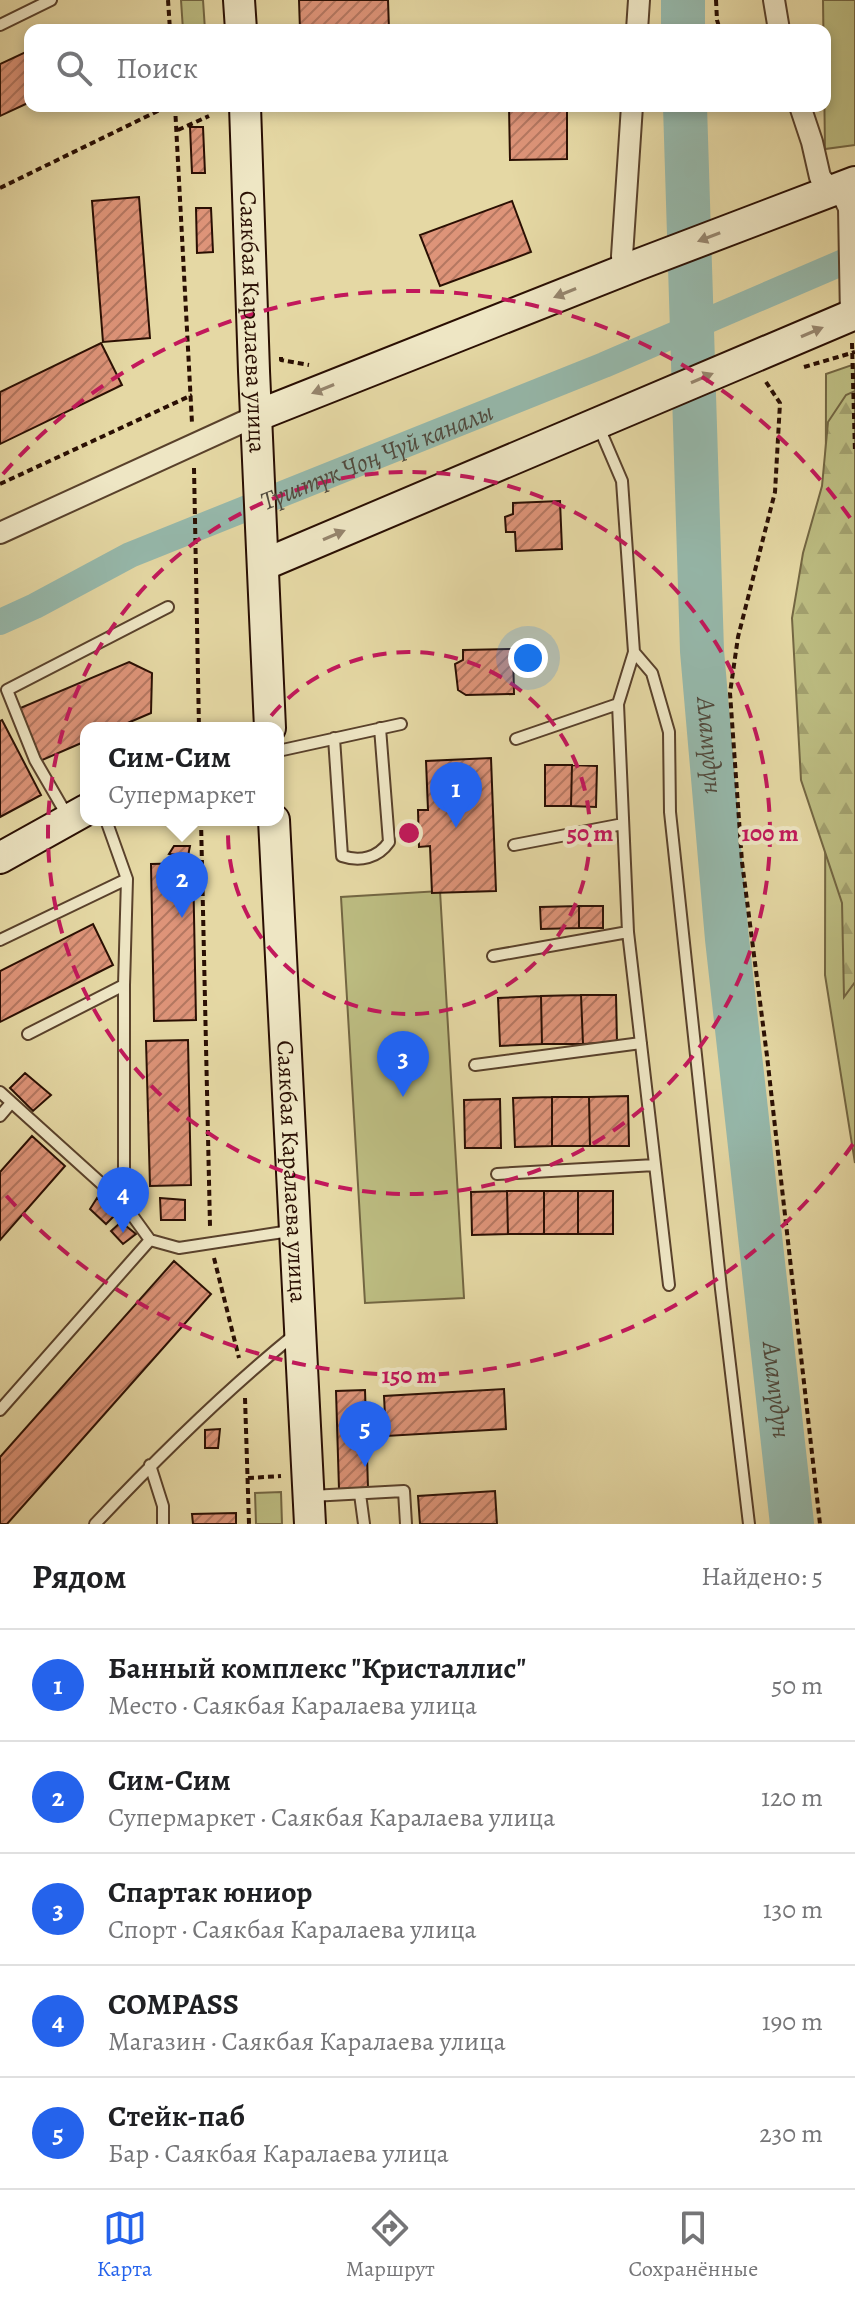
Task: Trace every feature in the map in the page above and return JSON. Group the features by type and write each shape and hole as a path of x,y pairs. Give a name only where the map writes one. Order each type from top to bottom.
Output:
{"main road":[{"path":"239,0 241,24"},
{"name":"Саякбая Каралаева улица","path":"245,112 263,565 262,722"},
{"path":"256,416 843,186"},
{"path":"263,565 631,408 783,360 853,315"},
{"path":"0,858 77,814"},
{"name":"Саякбая Каралаева улица","path":"274,826 301,1329 303,1499"}],"street":[{"path":"637,24 639,0"},
{"path":"774,0 778,24"},
{"path":"623,270 632,112"},
{"path":"802,112 820,177 843,186 849,208 853,315"},
{"path":"0,533 256,416"}],"lane":[{"path":"0,25 51,0"},
{"path":"597,423 622,481 634,652 618,704 628,932 669,1285"},
{"path":"77,814 35,760 3,692 168,607"},
{"path":"634,652 652,673 669,732 672,828 749,1524"},
{"path":"516,739 618,704"},
{"path":"284,750 401,724"},
{"path":"334,738 342,856 352,859 375,856 389,842 380,728"},
{"path":"514,845 623,824"},
{"path":"108,826 127,879 124,1204"},
{"path":"0,940 127,879"},
{"path":"493,956 628,932"},
{"path":"28,1034 124,985"},
{"path":"475,1065 641,1043"},
{"path":"0,1092 124,1204 150,1240 179,1248 296,1230"},
{"path":"0,1116 11,1103"},
{"path":"497,1174 655,1165"},
{"path":"0,1410 150,1240"},
{"path":"95,1524 150,1465 244,1376 301,1329"},
{"path":"150,1465 163,1506 163,1524"},
{"path":"303,1499 404,1491 406,1524"},
{"path":"360,1494 364,1524"}],"path":[{"path":"168,0 170,24"},
{"path":"716,0 718,24"},
{"path":"0,188 156,112"},
{"path":"0,484 192,395 176,112"},
{"path":"178,130 209,116"},
{"path":"783,360 855,352"},
{"path":"852,365 855,452"},
{"path":"764,379 780,403 775,492 738,637 730,693 742,862 820,1524"},
{"path":"193,444 199,722"},
{"path":"201,826 210,1244"},
{"path":"248,1478 303,1499"}],"green space":[{"path":"181,0 203,0 205,24 183,24"},
{"path":"823,0 855,0 855,145 825,149 825,112 831,112 831,24 823,24"},
{"path":"855,364 855,1163 825,975 826,374"},
{"path":"855,391 855,982 844,997 842,903 801,780 792,618 803,553 822,486 828,422 846,395"},
{"path":"440,891 464,1298 365,1303 341,897"},
{"path":"281,1492 282,1524 256,1524 255,1493"}],"building":[{"path":"299,0 388,0 389,24 300,24"},
{"path":"24,53 24,105 0,116 0,64"},
{"path":"509,112 567,112 567,159 510,160"},
{"path":"190,127 203,127 205,173 192,173"},
{"path":"139,197 150,338 103,342 92,201"},
{"path":"512,201 531,252 440,286 420,235"},
{"path":"196,208 211,208 213,252 197,253"},
{"path":"101,343 122,385 0,444 0,392"},
{"path":"560,501 562,549 516,551 515,532 506,532 505,517 513,514 513,503"},
{"path":"513,649 514,694 466,695 458,690 455,664 463,660 463,650"},
{"path":"129,662 152,673 151,713 130,722 80,722 80,744 40,761 18,709"},
{"path":"0,721 41,795 0,817"},
{"path":"491,758 496,891 432,893 430,846 419,847 418,810 428,810 426,761"},
{"path":"545,765 572,765 571,806 545,806"},
{"path":"572,765 597,766 596,807 571,806"},
{"path":"174,846 190,846 188,856 169,854"},
{"path":"193,863 196,1020 154,1021 151,864"},
{"path":"579,906 579,928 541,929 540,907"},
{"path":"579,906 603,906 603,928 579,928"},
{"path":"93,924 113,965 0,1022 0,971"},
{"path":"581,995 616,995 617,1042 583,1044"},
{"path":"581,995 583,1044 542,1044 541,996"},
{"path":"541,996 542,1044 500,1046 498,998"},
{"path":"188,1040 191,1185 150,1186 146,1041"},
{"path":"25,1073 51,1095 33,1111 10,1088"},
{"path":"628,1096 629,1146 590,1146 589,1097"},
{"path":"552,1097 552,1146 515,1147 513,1098"},
{"path":"552,1097 589,1097 590,1146 552,1146"},
{"path":"500,1099 501,1148 465,1148 464,1100"},
{"path":"32,1136 65,1166 0,1240 0,1172"},
{"path":"507,1191 508,1234 472,1235 471,1192"},
{"path":"507,1191 544,1191 544,1234 508,1234"},
{"path":"544,1191 578,1191 578,1234 544,1234"},
{"path":"578,1191 613,1191 613,1234 578,1234"},
{"path":"97,1198 115,1215 106,1224 90,1209"},
{"path":"160,1198 185,1200 185,1220 161,1220"},
{"path":"121,1222 136,1234 123,1244 111,1231"},
{"path":"174,1261 211,1294 7,1524 0,1524 0,1457"},
{"path":"504,1389 506,1429 386,1436 384,1396"},
{"path":"365,1390 368,1488 339,1489 336,1391"},
{"path":"220,1429 218,1448 205,1448 205,1430"},
{"path":"495,1491 497,1524 420,1524 418,1496"},
{"path":"236,1513 236,1524 193,1524 192,1514"}],"waterway":[{"name":"Аламүдүн","path":"683,0 683,24"},
{"name":"Аламүдүн","path":"685,112 702,651 727,939 792,1524"},
{"name":"Түштүк Чоң Чүй каналы","path":"0,622 130,555 604,365 855,257"}],"place":[{"name":"Банный комплекс \"Кристаллис\"","path":"456,828"},
{"name":"Сим-Сим","path":"182,918"},
{"name":"Спартак юниор","path":"403,1097"},
{"name":"COMPASS","path":"123,1233"},
{"name":"Стейк-паб","path":"365,1467"}]}
